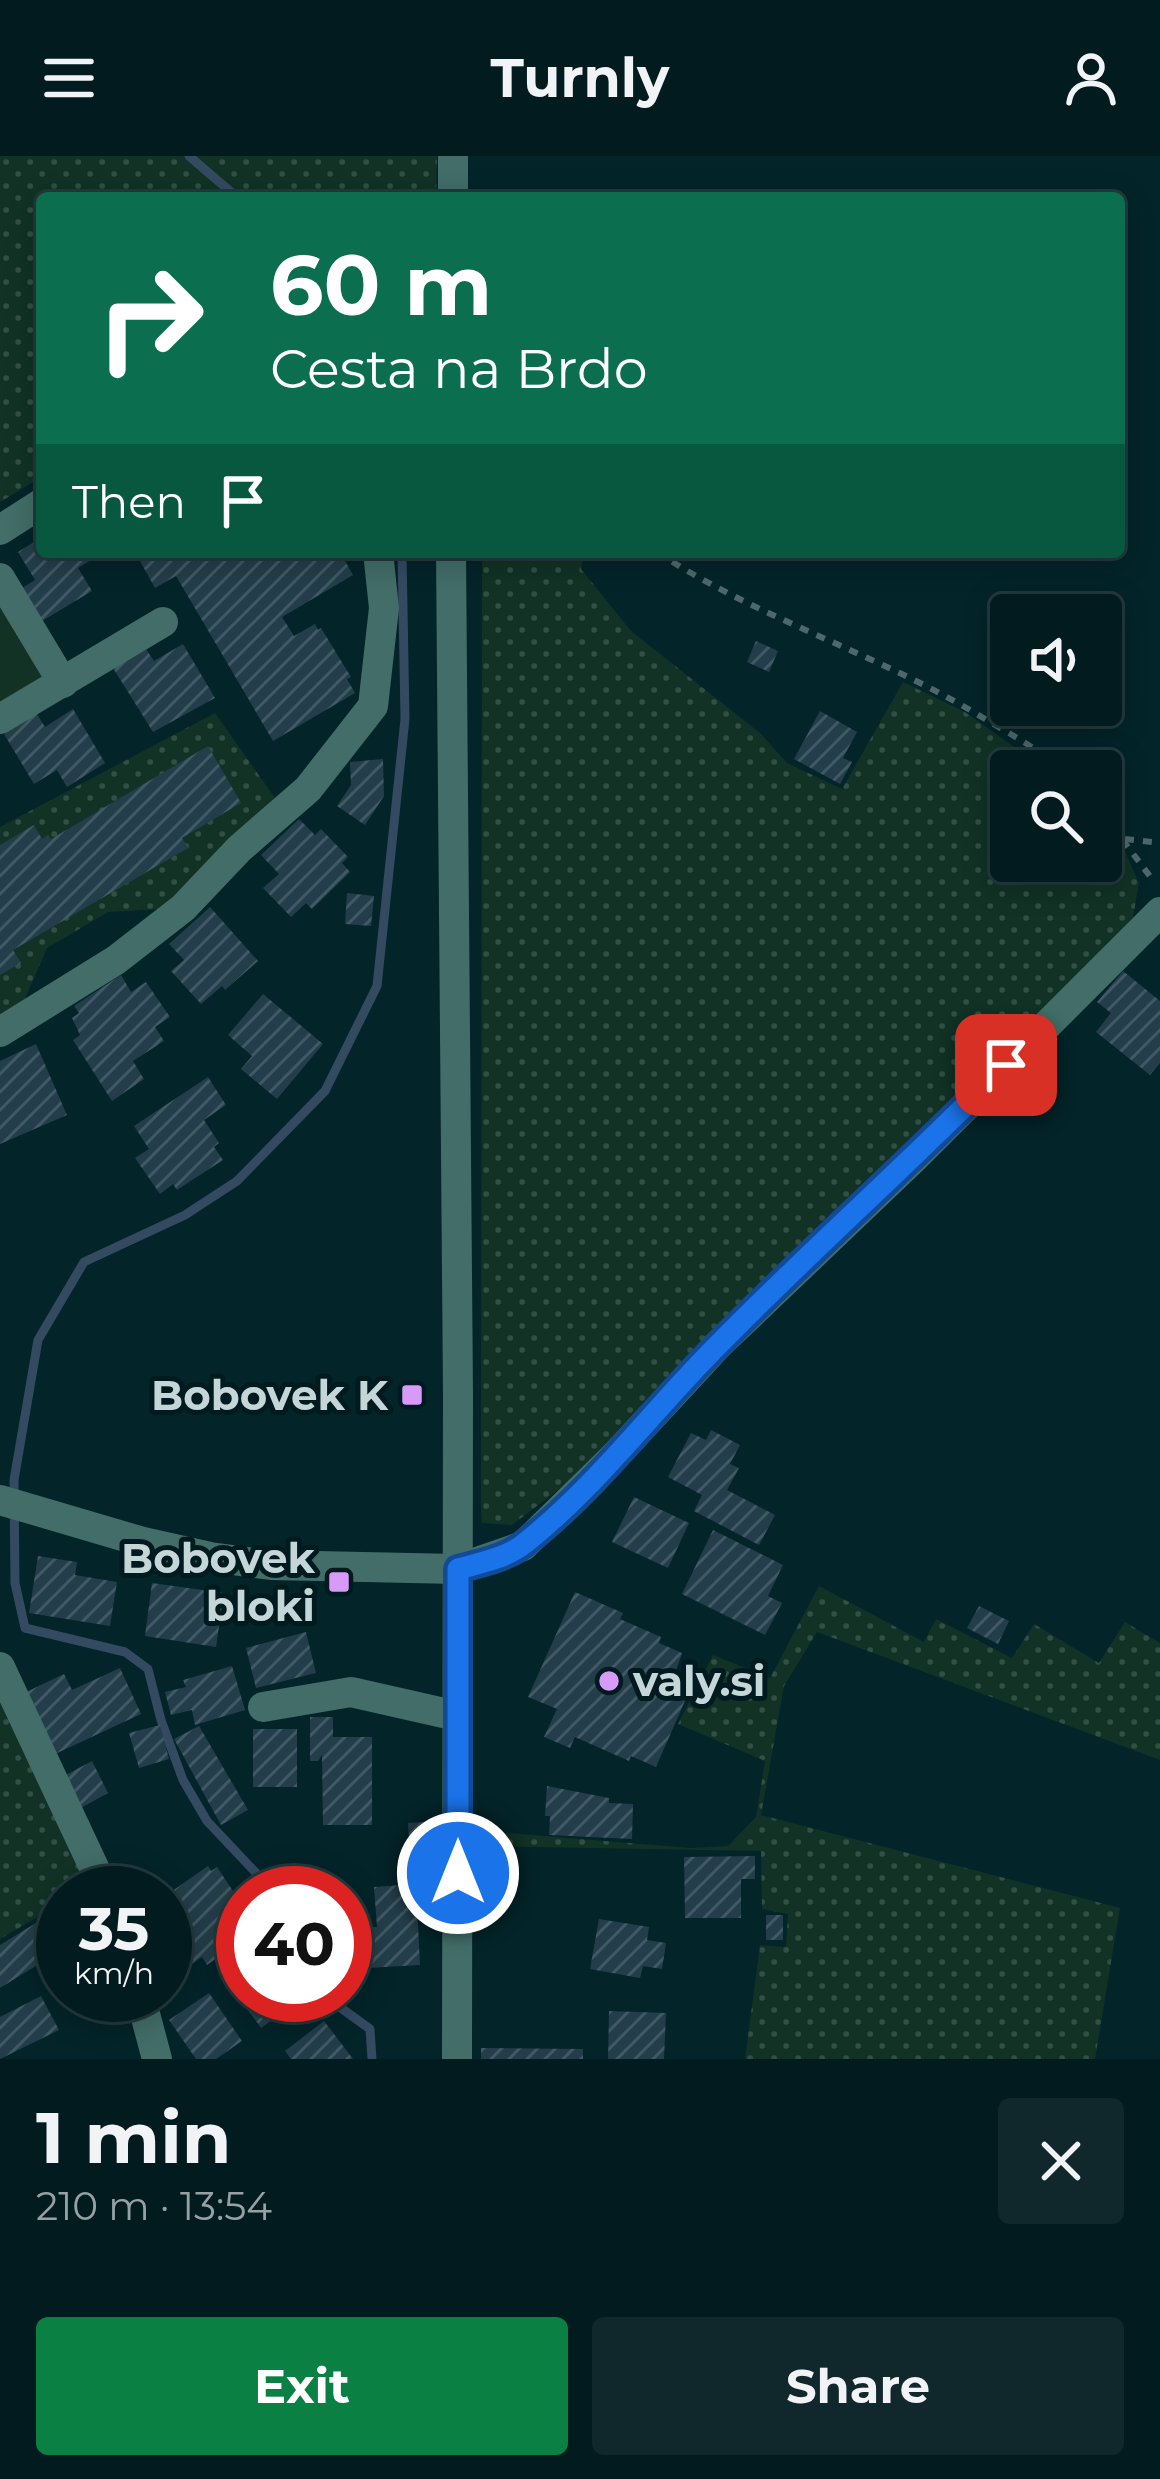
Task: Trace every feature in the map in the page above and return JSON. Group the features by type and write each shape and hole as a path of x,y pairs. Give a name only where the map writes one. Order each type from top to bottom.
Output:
{"street":[{"path":"453,156 453,192"},
{"path":"0,530 36,507"},
{"path":"0,1032 116,960 183,908 239,849 308,789 373,706 384,608 379,558"},
{"path":"451,558 457,2059"},
{"path":"0,578 63,683"},
{"path":"0,719 163,622"},
{"path":"0,1500 210,1557 271,1564 458,1569 523,1546 717,1346 914,1159 1160,912"},
{"path":"0,1667 93,1866"},
{"path":"263,1707 350,1692 458,1715"},
{"path":"147,2022 157,2059"}],"path":[{"path":"666,558 700,581 940,692 1036,750"},
{"path":"1122,836 1160,891"},
{"path":"1125,839 1160,843"}],"green space":[{"path":"0,156 437,156 436,192 36,192 36,481 0,502"},
{"path":"482,558 583,558 581,569 631,631 760,733 787,763 842,789 903,682 965,712 1018,750 990,750 990,882 1122,882 1122,849 1139,883 1133,917 1056,1004 566,1484 512,1525 482,1523"},
{"path":"0,597 45,676 0,708"},
{"path":"215,713 277,801 162,909 108,912 47,948 18,1015 0,1022 0,827"},
{"path":"819,1586 924,1642 936,1619 1012,1658 1034,1624 1099,1663 1125,1622 1160,1643 1160,1760 817,1632 784,1686 761,1815 1120,1908 1095,2059 745,2059 760,1945 786,1947 788,1914 762,1909 761,1851 480,1846 485,1831 690,1848 728,1846 756,1817 765,1761 678,1724 713,1655 770,1678"},
{"path":"0,1697 81,1866 36,1866 36,1918 0,1939"}],"building":[{"path":"36,541 36,558 94,558 78,568 92,591 42,621 22,588 35,580 18,552"},
{"path":"138,558 343,558 353,575 282,617 294,636 315,624 321,628 351,677 347,679 355,693 273,741 176,576 155,588"},
{"path":"756,641 778,651 769,672 747,662"},
{"path":"183,644 215,698 153,732 113,668 146,649 154,661"},
{"path":"73,709 105,763 67,787 57,770 34,784 4,734 37,714 45,727"},
{"path":"820,711 857,732 843,758 852,762 840,784 794,759"},
{"path":"208,746 241,803 182,838 188,848 13,950 21,963 0,975 0,845 34,825 42,839 48,835 51,839"},
{"path":"383,759 384,796 365,825 337,806 351,785 350,762"},
{"path":"299,819 315,835 321,829 348,857 342,863 350,872 312,909 306,903 291,917 263,888 279,874 261,855"},
{"path":"347,893 374,896 371,926 345,924"},
{"path":"210,907 258,961 201,1004 171,971 184,960 169,944"},
{"path":"1123,971 1160,1001 1160,1063 1150,1075 1096,1032 1111,1013 1097,1002"},
{"path":"121,975 131,992 146,982 170,1017 155,1027 164,1041 133,1061 144,1079 112,1101 73,1040 80,1035 72,1018 79,1013 74,1006"},
{"path":"263,994 323,1044 277,1099 241,1069 252,1056 228,1035"},
{"path":"36,1044 67,1115 0,1144 0,1061"},
{"path":"208,1077 226,1105 204,1120 219,1143 214,1147 223,1160 177,1190 173,1184 160,1194 135,1158 149,1149 134,1126"},
{"path":"711,1430 740,1445 730,1464 739,1468 727,1490 775,1515 759,1545 694,1511 702,1495 668,1477 691,1433 706,1440"},
{"path":"634,1497 689,1523 668,1568 612,1542"},
{"path":"713,1530 783,1565 768,1596 782,1603 765,1635 682,1594"},
{"path":"38,1556 77,1562 75,1575 117,1582 110,1626 29,1613"},
{"path":"152,1583 224,1593 216,1647 145,1636"},
{"name":"valy.si","path":"575,1592 623,1613 620,1619 661,1637 659,1643 682,1653 674,1677 692,1685 656,1767 631,1756 629,1761 575,1737 570,1748 544,1737 557,1709 528,1697"},
{"path":"979,1606 1009,1621 998,1644 967,1628"},
{"path":"306,1632 316,1673 256,1688 246,1648"},
{"path":"232,1666 245,1710 195,1725 192,1710 171,1715 165,1692 186,1687 183,1680"},
{"path":"120,1668 141,1714 53,1755 24,1693 64,1674 72,1690"},
{"path":"310,1717 333,1717 333,1737 372,1737 372,1825 323,1825 322,1755 310,1761"},
{"path":"160,1725 169,1759 139,1768 129,1733"},
{"path":"199,1726 248,1810 221,1825 174,1739"},
{"path":"253,1729 297,1729 297,1787 253,1787"},
{"path":"92,1761 108,1793 79,1809 62,1777"},
{"path":"547,1786 609,1798 609,1803 633,1804 632,1839 549,1835"},
{"path":"427,1822 427,1841 409,1841 408,1823"},
{"path":"755,1856 755,1879 741,1879 741,1918 685,1918 684,1857"},
{"path":"208,1866 211,1871 216,1868 216,1959 207,1965 202,1957 192,1964 192,1877"},
{"path":"416,1884 420,1965 372,1968 372,1927 377,1927 374,1887"},
{"path":"766,1915 783,1915 783,1940 766,1940"},
{"path":"599,1919 649,1927 647,1940 666,1943 662,1969 643,1966 640,1978 590,1969"},
{"path":"36,1923 36,1966 0,1988 0,1945"},
{"path":"209,1993 216,2003 216,2022 229,2022 242,2041 216,2059 196,2059 170,2022 192,2022 192,2004"},
{"path":"36,1999 36,2022 55,2022 59,2030 0,2059 0,2017"},
{"path":"609,2011 666,2013 664,2059 608,2059"},
{"path":"325,2022 353,2059 291,2059 285,2051"},
{"path":"481,2048 583,2049 583,2059 481,2059"}],"waterway":[{"path":"189,156 231,192"},
{"path":"249,1866 207,1821 183,1780 148,1669 125,1652 25,1628 15,1583 14,1480 38,1340 84,1262 185,1215 237,1181 325,1091 377,986 405,719 402,558"},
{"path":"360,2022 370,2029 372,2059"}],"place":[{"name":"Bobovek K","path":"412,1395"},
{"name":"Bobovek bloki","path":"339,1582"},
{"name":"valy.si","path":"609,1681"}],"route":[{"path":"458,1873 458,1569 523,1546 717,1346 1006,1065"}]}
